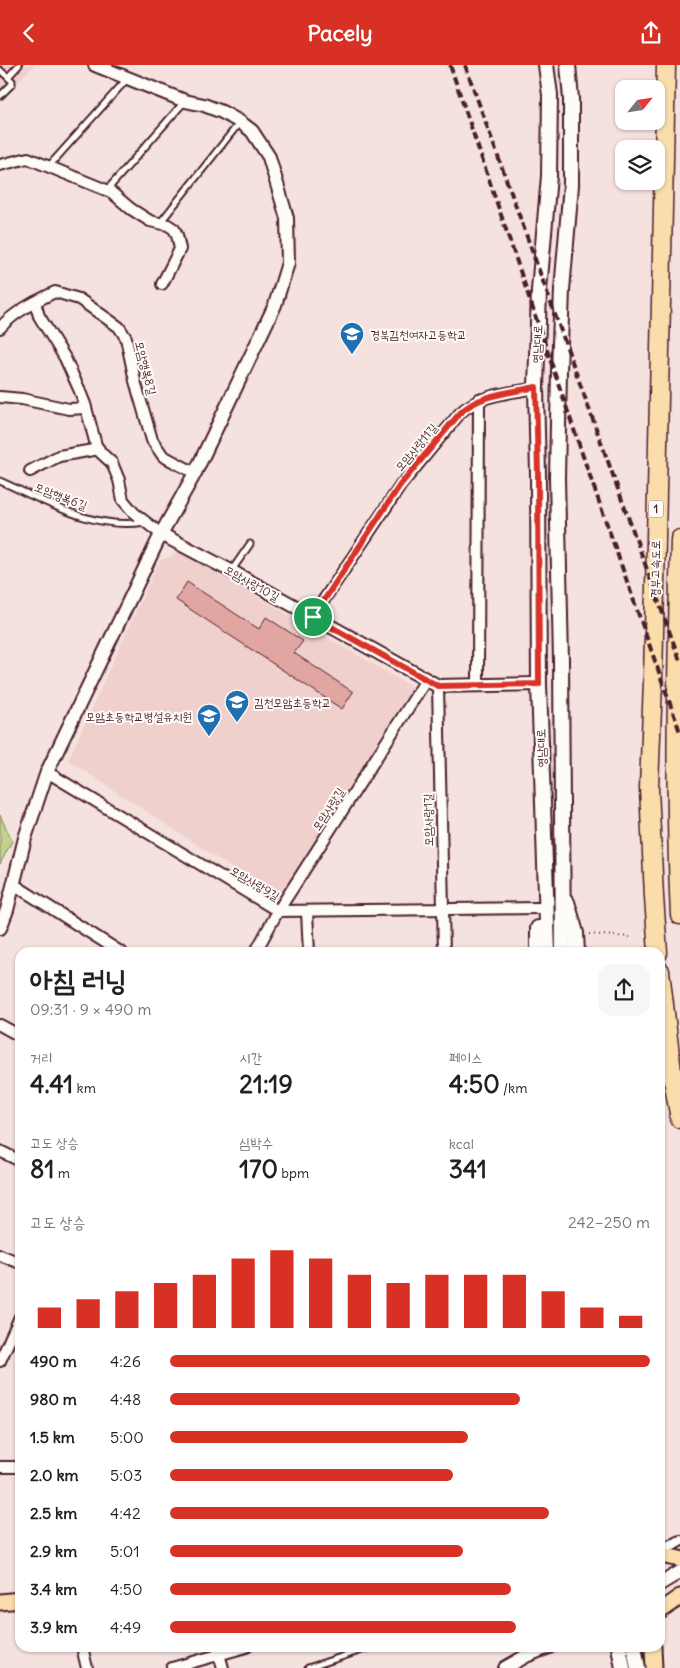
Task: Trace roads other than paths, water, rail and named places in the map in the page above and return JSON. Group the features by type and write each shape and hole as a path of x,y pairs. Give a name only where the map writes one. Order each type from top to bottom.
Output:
{"highway":[{"name":"경부고속도로","path":"658,947 649,788 666,65"},
{"name":"경부고속도로","path":"680,539 676,684 676,780 680,915"},
{"path":"665,1013 680,1119"}],"main road":[{"name":"영남대로","path":"546,65 550,95 549,176 540,290 536,387 539,684 548,947"},
{"name":"영남대로","path":"563,947 557,478 558,371 571,185 572,99 568,65"},
{"path":"538,947 538,908 546,881"},
{"path":"562,886 576,933 577,947"},
{"path":"665,1556 680,1559"},
{"path":"665,1608 680,1597"},
{"path":"0,1602 15,1600"},
{"path":"620,1652 623,1668"},
{"path":"635,1652 638,1668"},
{"path":"653,1652 654,1668"}],"street":[{"path":"0,928 7,910 25,838 47,771 161,533 195,473 275,305 288,263 287,218 269,157 252,131 222,112 204,105 185,101 128,79 105,67"},
{"path":"0,165 28,158 107,190 150,221 163,223 174,229 180,243 180,249 162,284"},
{"name":"모암행복8길","path":"0,328 4,323 34,302 55,292 79,299 119,327 126,338 135,381 152,440 163,456 195,473"},
{"path":"34,302 39,316 65,358 86,409 99,449 112,463 119,480 123,500 134,513 161,533"},
{"name":"모암사랑11길","path":"313,617 400,485 460,413 479,399 536,387"},
{"path":"0,397 22,399 69,409 86,409"},
{"path":"478,684 479,399"},
{"path":"30,471 59,456 99,449"},
{"name":"모암사랑10길","path":"161,533 438,686 539,684"},
{"name":"모암사랑길","path":"258,947 278,911 426,680"},
{"name":"모암사랑1길","path":"438,686 444,947"},
{"name":"모암사랑9길","path":"47,771 278,911 538,908"},
{"path":"13,884 113,947"},
{"path":"307,912 309,947"},
{"path":"0,1025 15,1034"},
{"path":"0,1151 15,1158"},
{"path":"0,1255 15,1261"},
{"path":"0,1361 15,1328"},
{"path":"0,1467 15,1467"},
{"path":"665,1548 680,1541"},
{"path":"665,1581 680,1572"},
{"path":"83,1652 86,1668"},
{"path":"172,1668 215,1652"},
{"path":"218,1652 223,1668"},
{"path":"505,1668 531,1652"}],"lane":[{"path":"8,77 19,65"},
{"path":"0,70 12,81 12,84 0,96"},
{"path":"49,166 128,79"},
{"path":"107,190 185,101"},
{"path":"160,223 240,122"},
{"name":"모암행복6길","path":"0,481 70,513 116,524 145,522"},
{"path":"231,571 250,544"},
{"path":"308,1668 356,1652"}],"railway":[{"path":"450,65 585,462 680,732"},
{"path":"465,65 680,661"}],"place":[{"name":"경북김천여자고등학교","path":"352,355"},
{"name":"김천모암초등학교","path":"237,723"},
{"name":"모암초등학교병설유치원","path":"209,737"}]}
